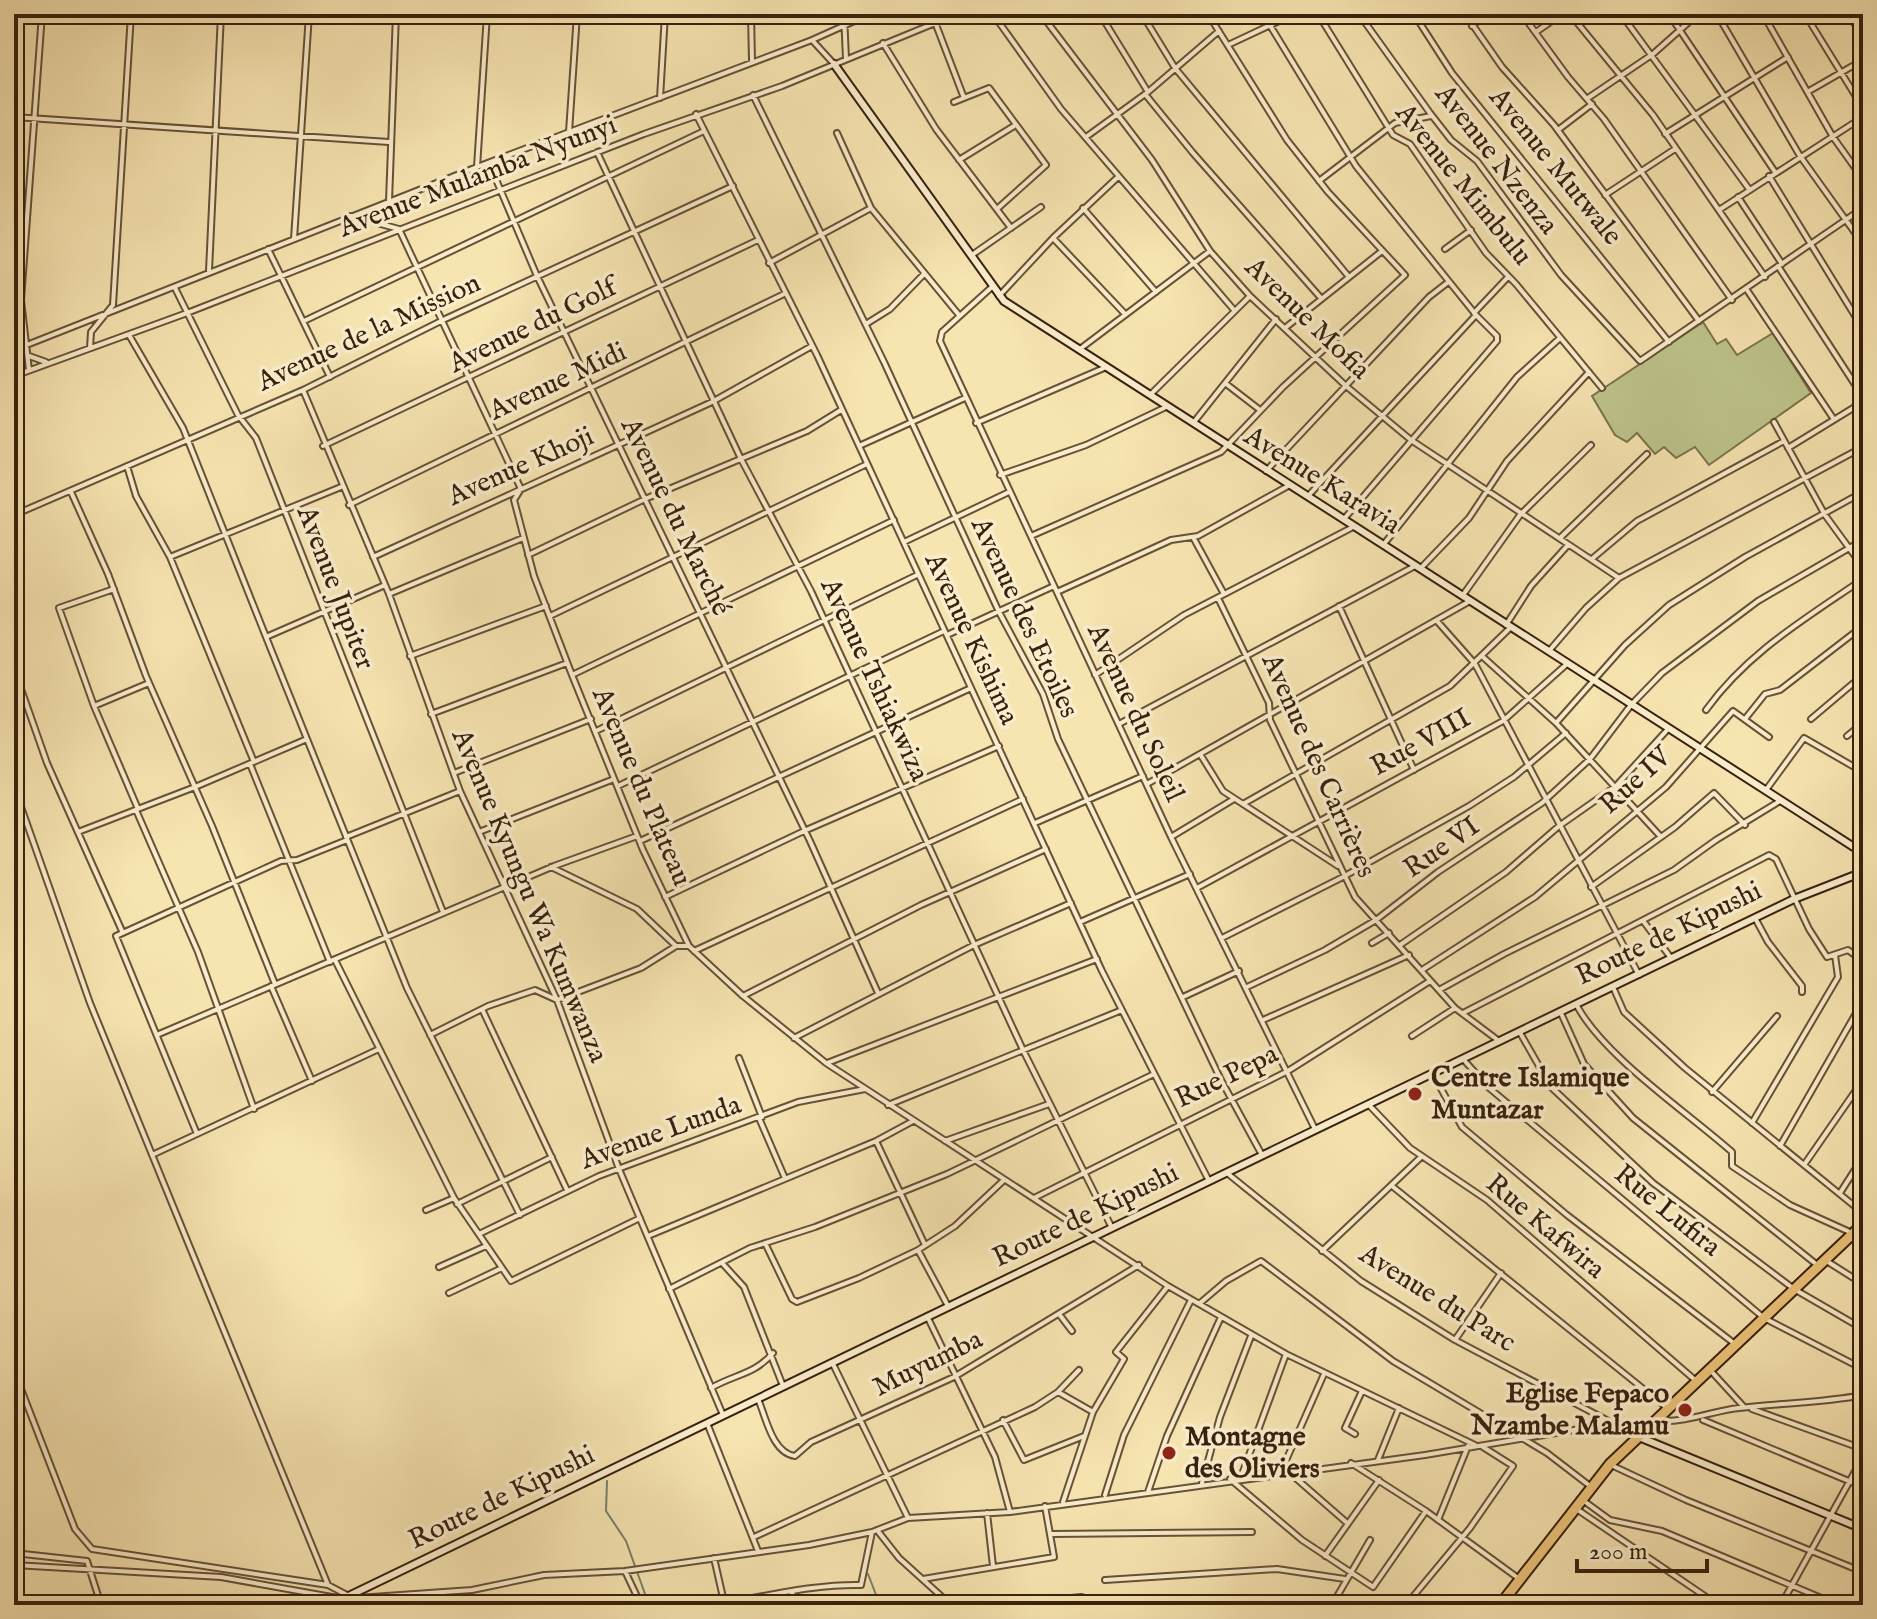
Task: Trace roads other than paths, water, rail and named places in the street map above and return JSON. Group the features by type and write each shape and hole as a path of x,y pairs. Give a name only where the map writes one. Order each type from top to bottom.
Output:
{"highway":[{"path":"1500,1605 1580,1498 1610,1464 1821,1263 1858,1235 1863,1224"}],"main road":[{"name":"Avenue Karavia","path":"834,64 999,296 1104,368 1863,853"},
{"name":"Route de Kipushi","path":"330,1605 1794,899 1863,872"},
{"name":"Avenue du Parc","path":"1639,1437 1863,1529"}],"street":[{"path":"29,371 21,300 37,118 42,14"},
{"path":"90,348 88,338 93,328 111,310 131,14"},
{"path":"209,271 221,14"},
{"path":"294,239 309,14"},
{"path":"389,201 396,14"},
{"path":"477,167 487,14"},
{"path":"569,132 577,14"},
{"path":"660,98 665,14"},
{"path":"751,14 752,61"},
{"path":"844,14 846,59"},
{"path":"14,350 389,201 812,40 870,14"},
{"name":"Avenue Mulamba Nyunyi","path":"14,376 187,313 957,14"},
{"path":"993,14 1018,53 1118,177 1234,310"},
{"name":"Avenue Mofia","path":"1041,14 1152,160 1210,251 1250,296 1346,386 1411,440 1619,578"},
{"path":"1100,14 1147,93 1213,176 1281,248 1320,297"},
{"path":"1142,14 1175,68 1349,277"},
{"path":"1031,536 1227,447 1315,356 1404,276 1319,181 1260,101 1208,14"},
{"path":"1263,14 1350,155 1447,283 1497,336 1497,341 1343,521"},
{"path":"1228,45 1294,14"},
{"name":"Avenue Mimbulu","path":"1318,14 1396,139 1410,144 1486,253 1602,388"},
{"name":"Avenue Nzenza","path":"1359,14 1451,140 1477,161 1561,275 1640,361 1669,342"},
{"name":"Avenue Mutwale","path":"1414,14 1452,73 1669,342"},
{"path":"1465,14 1558,130 1699,321"},
{"path":"1472,26 1487,14"},
{"path":"1522,14 1561,69 1588,98 1642,171 1732,300"},
{"path":"1536,32 1562,14"},
{"path":"1570,14 1622,76 1765,277"},
{"path":"1621,14 1749,189"},
{"path":"1669,14 1775,172"},
{"path":"1588,98 1653,54 1698,14"},
{"path":"1717,14 1800,156 1863,244"},
{"path":"1763,14 1833,137 1863,179"},
{"path":"1805,14 1863,108"},
{"path":"1848,14 1863,36"},
{"path":"935,22 964,98"},
{"path":"1086,137 1147,93 1219,31"},
{"path":"812,40 834,64"},
{"path":"883,43 959,160 1011,228"},
{"path":"1665,134 1788,57"},
{"path":"1809,91 1863,60"},
{"path":"954,102 989,88 1045,167 997,209"},
{"name":"Avenue des Etoiles","path":"753,95 866,324 999,612 1049,707 1058,739 1133,898 1230,1098 1262,1155"},
{"path":"1558,130 1592,104"},
{"name":"Avenue Kishima","path":"696,114 812,346 1097,959 1209,1181"},
{"path":"1319,181 1388,127 1401,120 1419,121 1431,115"},
{"path":"14,117 389,142"},
{"path":"1719,210 1863,117"},
{"path":"959,160 1014,126"},
{"path":"304,321 704,131"},
{"path":"837,133 871,208 960,316"},
{"path":"1605,195 1675,149"},
{"name":"Avenue Tshiakwiza","path":"597,152 741,459 824,620 1023,1050 1112,1228"},
{"name":"Avenue du Marché","path":"489,163 537,276 779,777 878,993"},
{"path":"1769,176 1863,329"},
{"path":"999,296 1083,208 1118,177"},
{"name":"Avenue de la Mission","path":"14,515 238,415 303,390 443,320 733,186"},
{"path":"1738,197 1863,399 1788,448"},
{"path":"972,255 1041,207"},
{"path":"769,263 871,208"},
{"path":"1083,208 1156,292"},
{"path":"1669,342 1863,208"},
{"path":"351,216 399,229"},
{"name":"Avenue du Plateau","path":"399,229 521,489 514,500 528,555 546,606 639,839 692,948 743,996 826,1063 1168,1286 1251,1336 1513,1466 1462,1538"},
{"path":"1445,249 1471,230"},
{"path":"1053,238 1125,314"},
{"name":"Avenue du Golf","path":"323,446 759,240"},
{"path":"268,249 330,377"},
{"path":"1079,350 1210,251"},
{"path":"1285,328 1320,297 1382,251"},
{"path":"866,324 890,309 924,273"},
{"path":"1307,498 1508,277"},
{"path":"1265,471 1447,283"},
{"name":"Avenue du Soleil","path":"993,286 940,336 976,423 1171,837 1315,1129"},
{"name":"Avenue Jupiter","path":"175,287 238,415 256,438 443,912"},
{"path":"1747,290 1833,418"},
{"name":"Avenue Midi","path":"349,505 784,294"},
{"path":"1149,396 1250,296"},
{"path":"1193,424 1276,319"},
{"path":"78,323 93,328"},
{"path":"129,335 187,439 387,938 430,1035 520,1215"},
{"path":"1382,545 1517,377 1560,337"},
{"name":"Avenue Khoji","path":"373,557 714,401 812,346"},
{"path":"29,356 47,363"},
{"path":"976,423 1104,368"},
{"path":"1119,724 1339,605 1418,568 1469,518 1507,461 1589,372"},
{"path":"1225,383 1260,410"},
{"name":"Avenue Kyungu Wa Kumwanza","path":"303,390 323,446 389,594 460,791 557,1000 619,1169 723,1415"},
{"path":"859,446 965,398"},
{"path":"1000,475 1086,445 1166,407"},
{"path":"528,555 645,499 807,431 842,410"},
{"path":"1774,422 1825,515 1863,567"},
{"path":"1593,558 1637,521 1784,441"},
{"path":"1462,596 1520,515 1591,445"},
{"path":"1549,652 1586,608 1619,578 1863,447"},
{"path":"1560,538 1647,454"},
{"path":"550,616 867,464"},
{"path":"127,466 136,496 170,557 332,961 457,1204 514,1282 640,1218"},
{"path":"617,786 945,633 1171,540 1193,537 1288,486"},
{"path":"170,557 285,513 341,487"},
{"path":"14,491 21,512"},
{"path":"71,492 114,589 149,683 195,787 312,1081"},
{"path":"904,542 1009,492"},
{"path":"1556,723 1593,680 1669,605 1721,571 1863,492"},
{"path":"572,675 894,520"},
{"path":"1095,675 1168,625 1353,527"},
{"path":"1193,537 1224,594"},
{"path":"389,594 523,538"},
{"name":"Rue VI","path":"1247,987 1325,950 1376,920 1438,872 1544,800 1590,759 1631,705 1662,673 1758,601 1863,540"},
{"path":"1243,804 1450,686 1483,657 1508,626 1531,586 1568,545"},
{"path":"596,731 919,575"},
{"path":"1706,710 1729,680 1775,638 1863,579"},
{"path":"266,637 385,585"},
{"path":"114,589 59,608 94,706 176,907 198,952 254,1109"},
{"name":"Avenue des Carrières","path":"1218,598 1269,703 1269,715 1321,822 1343,877 1376,920 1455,1008 1499,1041"},
{"path":"1147,784 1366,663 1470,601"},
{"path":"1339,605 1366,663 1365,669 1414,770"},
{"path":"410,656 546,606"},
{"path":"1437,621 1475,664 1544,800 1639,975"},
{"name":"Rue IV","path":"1422,970 1527,903 1674,780 1733,711 1745,719 1765,694 1780,690 1863,626"},
{"path":"1483,657 1566,733 1661,837"},
{"path":"431,714 568,663"},
{"name":"Rue VIII","path":"1197,888 1503,721 1568,663"},
{"path":"14,669 47,763 122,931"},
{"path":"1811,719 1863,675"},
{"path":"94,706 149,683"},
{"path":"159,1034 551,867 639,839 971,688"},
{"path":"454,773 591,719"},
{"path":"1745,719 1769,737"},
{"path":"1847,736 1863,723"},
{"path":"1400,945 1506,872 1559,826 1616,786 1668,729"},
{"path":"1222,938 1343,877 1469,806 1527,767 1566,733"},
{"path":"1765,791 1804,738 1863,772"},
{"path":"78,832 307,739"},
{"path":"665,897 804,831 999,746"},
{"path":"1200,754 1216,784 1234,799 1339,866"},
{"path":"1035,823 1144,776"},
{"path":"478,832 614,779"},
{"path":"14,787 90,1003 328,1585"},
{"path":"197,1134 159,1034 116,938 122,931 289,858 297,860 460,791"},
{"path":"1591,887 1661,837 1714,793 1745,825"},
{"path":"551,867 637,909 676,946 692,948 1023,799"},
{"path":"1171,837 1234,799"},
{"path":"1439,990 1674,870 1780,801"},
{"path":"743,996 950,892 1046,849"},
{"path":"1461,1014 1617,937 1766,855 1776,859 1794,899 1827,957 1848,950 1863,961"},
{"path":"1080,922 1190,874"},
{"path":"794,1038 974,945 1071,903"},
{"path":"1755,918 1768,942 1802,986 1802,992"},
{"path":"1644,922 1671,959"},
{"path":"1372,943 1389,933"},
{"path":"430,1035 482,1009 540,989 557,1000 641,968 676,946"},
{"path":"1263,1020 1409,955"},
{"path":"1752,1123 1838,977 1835,955"},
{"path":"826,1063 1097,959"},
{"path":"1183,997 1239,971"},
{"name":"Rue Pepa","path":"1034,1198 1288,1071 1430,981"},
{"path":"1613,987 1624,1012 1712,1092 1863,1213"},
{"path":"1780,1146 1806,1107 1863,1001"},
{"path":"1576,1004 1588,1023 1617,1052 1732,1152 1732,1166 1780,1200 1858,1235"},
{"path":"1412,1036 1455,1008"},
{"path":"482,1009 567,1190"},
{"path":"888,1105 1122,1010"},
{"path":"1560,1011 1584,1064 1633,1118 1821,1263 1863,1284"},
{"path":"1712,1092 1777,1016"},
{"path":"1519,1031 1551,1087 1628,1162 1794,1289 1863,1329"},
{"path":"152,1155 379,1049"},
{"path":"739,1058 784,1176"},
{"name":"Rue Lufira","path":"1463,1059 1488,1087 1764,1318 1863,1369"},
{"path":"669,1289 765,1243 902,1194 1154,1074"},
{"path":"1433,1074 1462,1127 1567,1215 1735,1344"},
{"path":"1804,1165 1863,1080"},
{"name":"Avenue Lunda","path":"478,1234 567,1190 619,1169 798,1102 865,1089"},
{"path":"945,1141 1049,1104"},
{"name":"Rue Kafwira","path":"1367,1104 1421,1157 1487,1200 1696,1381"},
{"path":"648,1236 784,1176 876,1141 913,1121"},
{"path":"876,1141 925,1245"},
{"path":"457,1204 552,1157"},
{"path":"1322,1251 1421,1157"},
{"path":"1840,1193 1863,1157"},
{"name":"Avenue du Parc","path":"1227,1173 1361,1281 1455,1340 1609,1424 1639,1437"},
{"path":"765,1243 792,1299 797,1302 859,1278 918,1250 955,1226 1004,1180"},
{"path":"1392,1186 1667,1408"},
{"path":"426,1210 454,1198"},
{"path":"439,1267 486,1246"},
{"path":"918,1250 948,1306"},
{"path":"1199,1304 1226,1281 1261,1261 1393,1361 1523,1439 1590,1486"},
{"path":"723,1264 744,1287 773,1353 783,1386"},
{"name":"Muyumba","path":"758,1399 777,1445 791,1456 858,1418 954,1377 1139,1265"},
{"path":"449,1293 502,1268"},
{"path":"1455,1340 1501,1273"},
{"path":"1063,1502 1093,1412 1124,1359 1116,1352 1168,1286"},
{"path":"1105,1496 1124,1435 1191,1300"},
{"path":"1059,1314 1072,1331"},
{"path":"927,1316 1002,1478 1010,1512"},
{"path":"1148,1492 1167,1436 1221,1317"},
{"path":"1202,1483 1220,1417 1251,1336"},
{"path":"711,1388 731,1377 758,1370 773,1353"},
{"path":"1241,1477 1286,1354"},
{"path":"832,1362 908,1518"},
{"path":"1709,1369 1747,1407 1863,1449"},
{"path":"754,1537 981,1429 1035,1407 1058,1392 1079,1370"},
{"path":"14,1371 75,1529 92,1549 328,1585 346,1597"},
{"path":"1280,1474 1324,1373"},
{"path":"1355,1434 1345,1428 1362,1391"},
{"path":"1058,1392 1093,1412"},
{"path":"1655,1421 1701,1419 1747,1407 1863,1395"},
{"path":"1378,1460 1399,1408"},
{"path":"1003,1419 1023,1459 1084,1436"},
{"path":"1701,1419 1863,1487"},
{"path":"707,1423 758,1551"},
{"path":"14,1565 221,1577 346,1597 472,1590 544,1575 625,1571 758,1551 874,1531 908,1518 1010,1512 1609,1424"},
{"path":"1438,1520 1475,1446"},
{"path":"1781,1605 1863,1457"},
{"path":"1351,1463 1426,1511 1520,1580"},
{"path":"1610,1464 1686,1500 1863,1572"},
{"path":"1291,1473 1346,1522"},
{"path":"1230,1479 1325,1556 1373,1587 1426,1511"},
{"path":"1325,1556 1346,1522 1379,1480"},
{"path":"1580,1498 1610,1520 1662,1531 1838,1605"},
{"path":"923,1579 1054,1557 1045,1506"},
{"path":"1573,1507 1718,1605"},
{"path":"987,1513 993,1566"},
{"path":"874,1531 951,1605"},
{"path":"710,1605 793,1592 821,1584 861,1585 874,1531"},
{"path":"1052,1534 1252,1532"},
{"path":"1406,1605 1462,1538"},
{"path":"1332,1605 1349,1570 1370,1540"},
{"path":"14,1553 87,1561 101,1605"},
{"path":"714,1558 724,1604"},
{"path":"1105,1580 1277,1569 1345,1579"},
{"path":"625,1571 640,1602 626,1605"},
{"path":"786,1605 793,1592"},
{"path":"926,1605 940,1596"},
{"path":"378,1597 395,1605"},
{"path":"989,1605 1082,1597 1087,1605"}],"waterway":[{"path":"607,1481 606,1511 626,1541 649,1605"},
{"path":"868,1574 880,1605"}],"place":[{"name":"Centre Islamique Muntazar","path":"1415,1094"},
{"name":"Eglise Fepaco Nzambe Malamu","path":"1685,1410"},
{"name":"Montagne des Oliviers","path":"1169,1453"}]}
